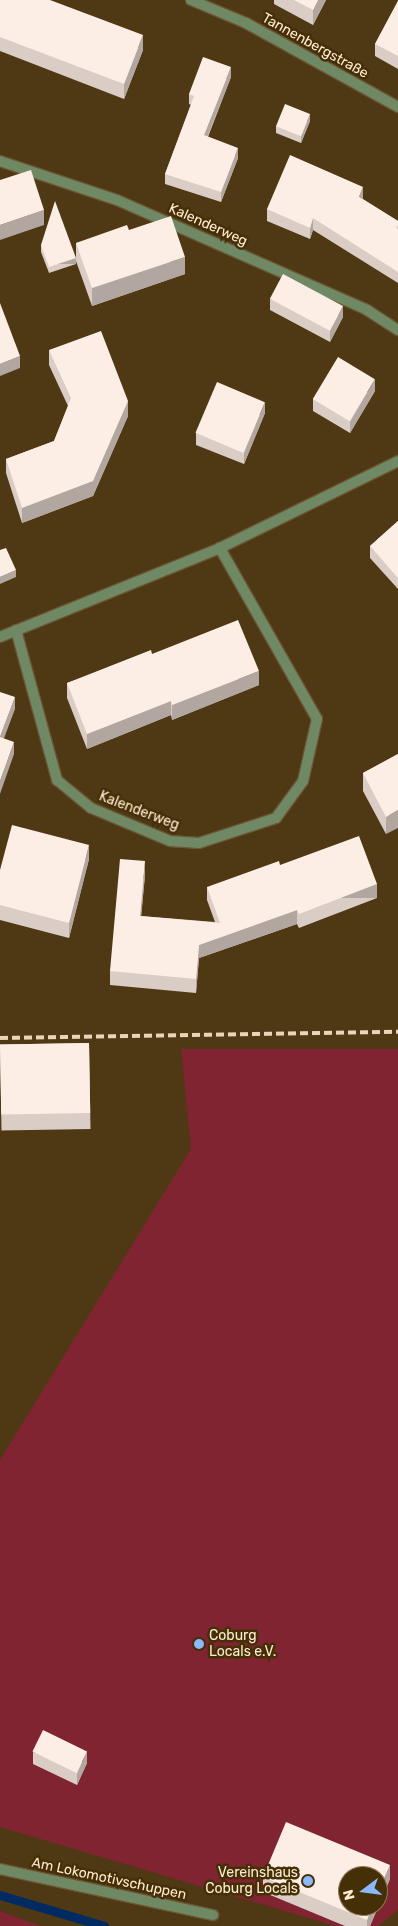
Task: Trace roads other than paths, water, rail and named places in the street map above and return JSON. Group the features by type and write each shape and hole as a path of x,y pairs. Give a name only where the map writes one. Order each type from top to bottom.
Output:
{"street":[{"name":"Tannenbergstraße","path":"191,0 246,23 398,107"},
{"name":"Kalenderweg","path":"0,161 117,200 366,310 398,330"},
{"path":"0,636 220,548 398,461"},
{"name":"Kalenderweg","path":"16,630 57,780 91,808 170,841 198,843 276,818 303,780 317,718 220,548"},
{"name":"Am Lokomotivschuppen","path":"0,1869 213,1915"}],"waterway":[{"path":"0,1895 104,1926"}],"railway":[{"path":"0,1038 398,1032"}],"place":[{"name":"Coburg Locals e.V.","path":"199,1644"},
{"name":"Vereinshaus Coburg Locals","path":"308,1881"}]}
